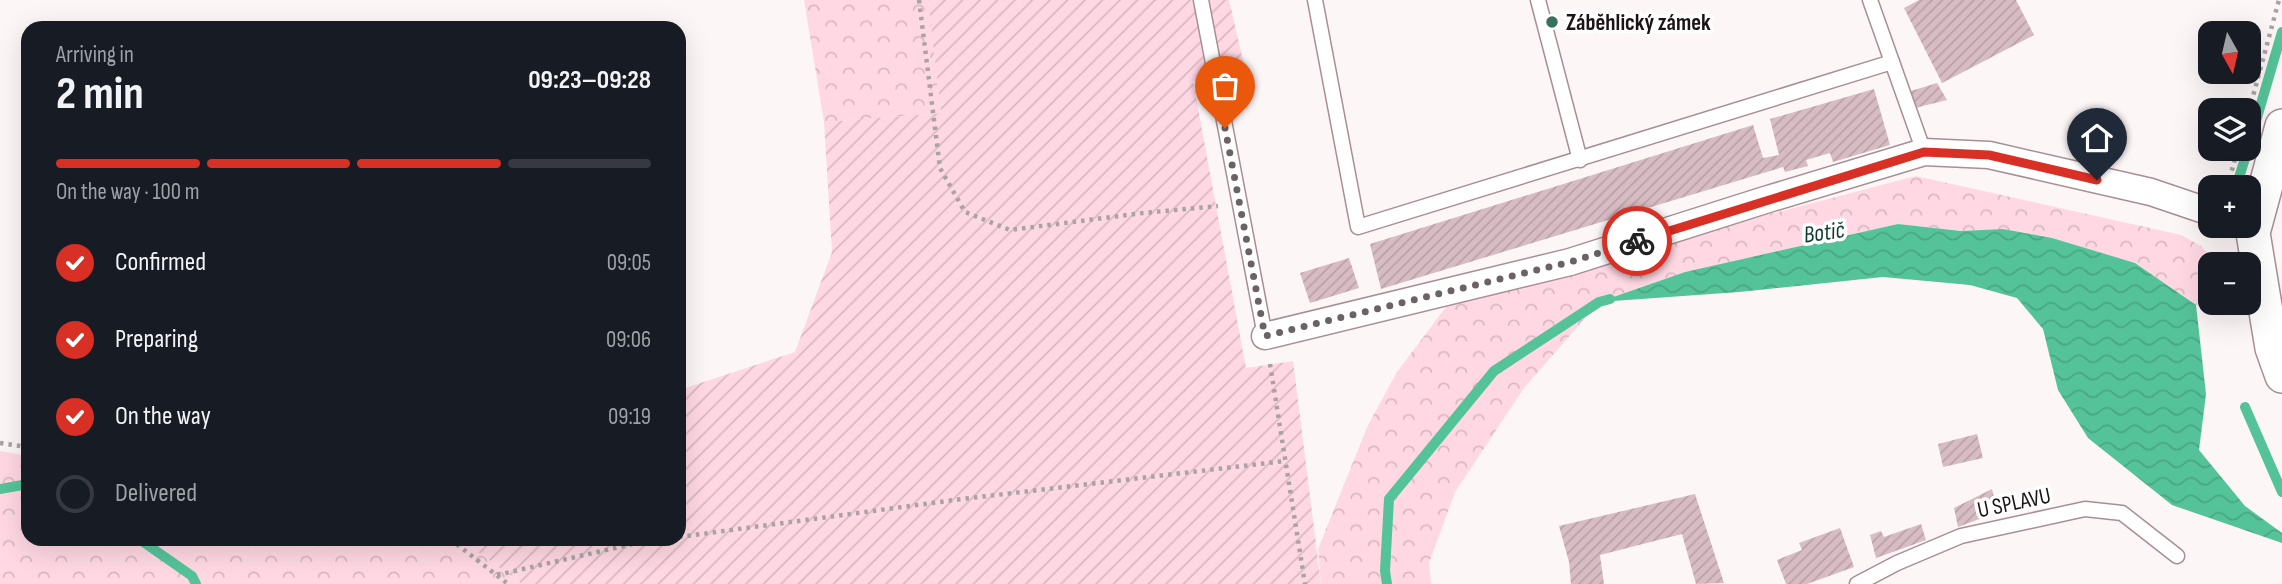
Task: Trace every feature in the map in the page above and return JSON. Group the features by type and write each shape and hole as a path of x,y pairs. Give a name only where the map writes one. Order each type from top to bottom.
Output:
{"street":[{"path":"2261,186 2282,126"},
{"path":"1265,336 1570,262 1924,152 1989,155 2151,192 2198,208"},
{"path":"2248,238 2279,357"}],"lane":[{"path":"1201,0 1265,336"},
{"path":"1315,0 1358,228 1892,62"},
{"path":"1538,0 1580,160"},
{"path":"1870,0 1924,152"},
{"name":"U SPLAVU","path":"1857,584 1897,563 1962,536 2085,509 2122,513 2177,556"}],"path":[{"path":"919,0 940,168 965,212 1010,230 1240,204"},
{"path":"2253,98 2279,0"},
{"path":"1265,336 1305,584"},
{"path":"0,443 21,446"},
{"path":"686,536 962,499 1285,461"},
{"path":"459,546 508,584"},
{"path":"496,575 620,546"}],"green space":[{"path":"804,0 928,0 941,113 824,122"},
{"path":"928,0 1229,0 1246,73 1193,81 1246,368 1293,361 1321,584 522,584 470,546 686,546 686,388 795,352 832,252 824,122 941,113"},
{"path":"1916,176 2181,235 2207,252 2198,252 2196,305 2135,263 2003,229 1961,231 1898,224 1685,272 1599,302 1524,388 1455,492 1429,563 1431,584 1321,584 1318,549 1368,425 1397,372 1446,307 1721,225"},
{"path":"0,451 21,455 21,546 470,546 522,584 0,584"}],"water":[{"path":"1898,224 1961,231 2003,229 2052,238 2135,263 2196,305 2206,394 2199,450 2245,506 2282,533 2282,543 2172,505 2088,438 2058,390 2043,329 2017,298 1970,285 1883,277 1739,292 1599,302 1685,272"}],"building":[{"path":"1919,0 2016,0 2034,35 1942,83 1904,8"},
{"path":"1937,83 1947,100 1915,108 1911,91"},
{"path":"1874,89 1890,145 1833,162 1830,153 1806,160 1808,166 1785,172 1783,167 1381,289 1370,244 1753,125 1763,158 1779,155 1770,119"},
{"path":"1349,258 1359,288 1310,303 1300,273"},
{"path":"1977,434 1983,458 1943,467 1938,444"},
{"path":"1992,489 1998,512 1958,527 1954,508"},
{"path":"1695,494 1724,583 1696,584 1682,534 1600,555 1604,584 1571,584 1569,562 1559,526"},
{"path":"1921,524 1926,540 1876,558 1870,535 1881,531 1884,537"},
{"path":"1840,528 1854,567 1807,584 1786,584 1777,560 1802,550 1799,543"}],"waterway":[{"path":"2261,104 2282,32"},
{"path":"2240,175 2244,161"},
{"name":"Botič","path":"1387,584 1385,571 1389,499 1494,371 1599,302 1610,299"},
{"path":"2245,407 2282,492"},
{"name":"Botič","path":"0,489 21,485"},
{"name":"Botič","path":"149,546 192,576 196,584"}],"way so far":[{"path":"1225,128 1265,336 1570,262 1637,241"}],"place":[{"name":"Záběhlický zámek","path":"1552,22"}],"route":[{"path":"1637,241 1924,152 1989,155 2097,180"}]}
